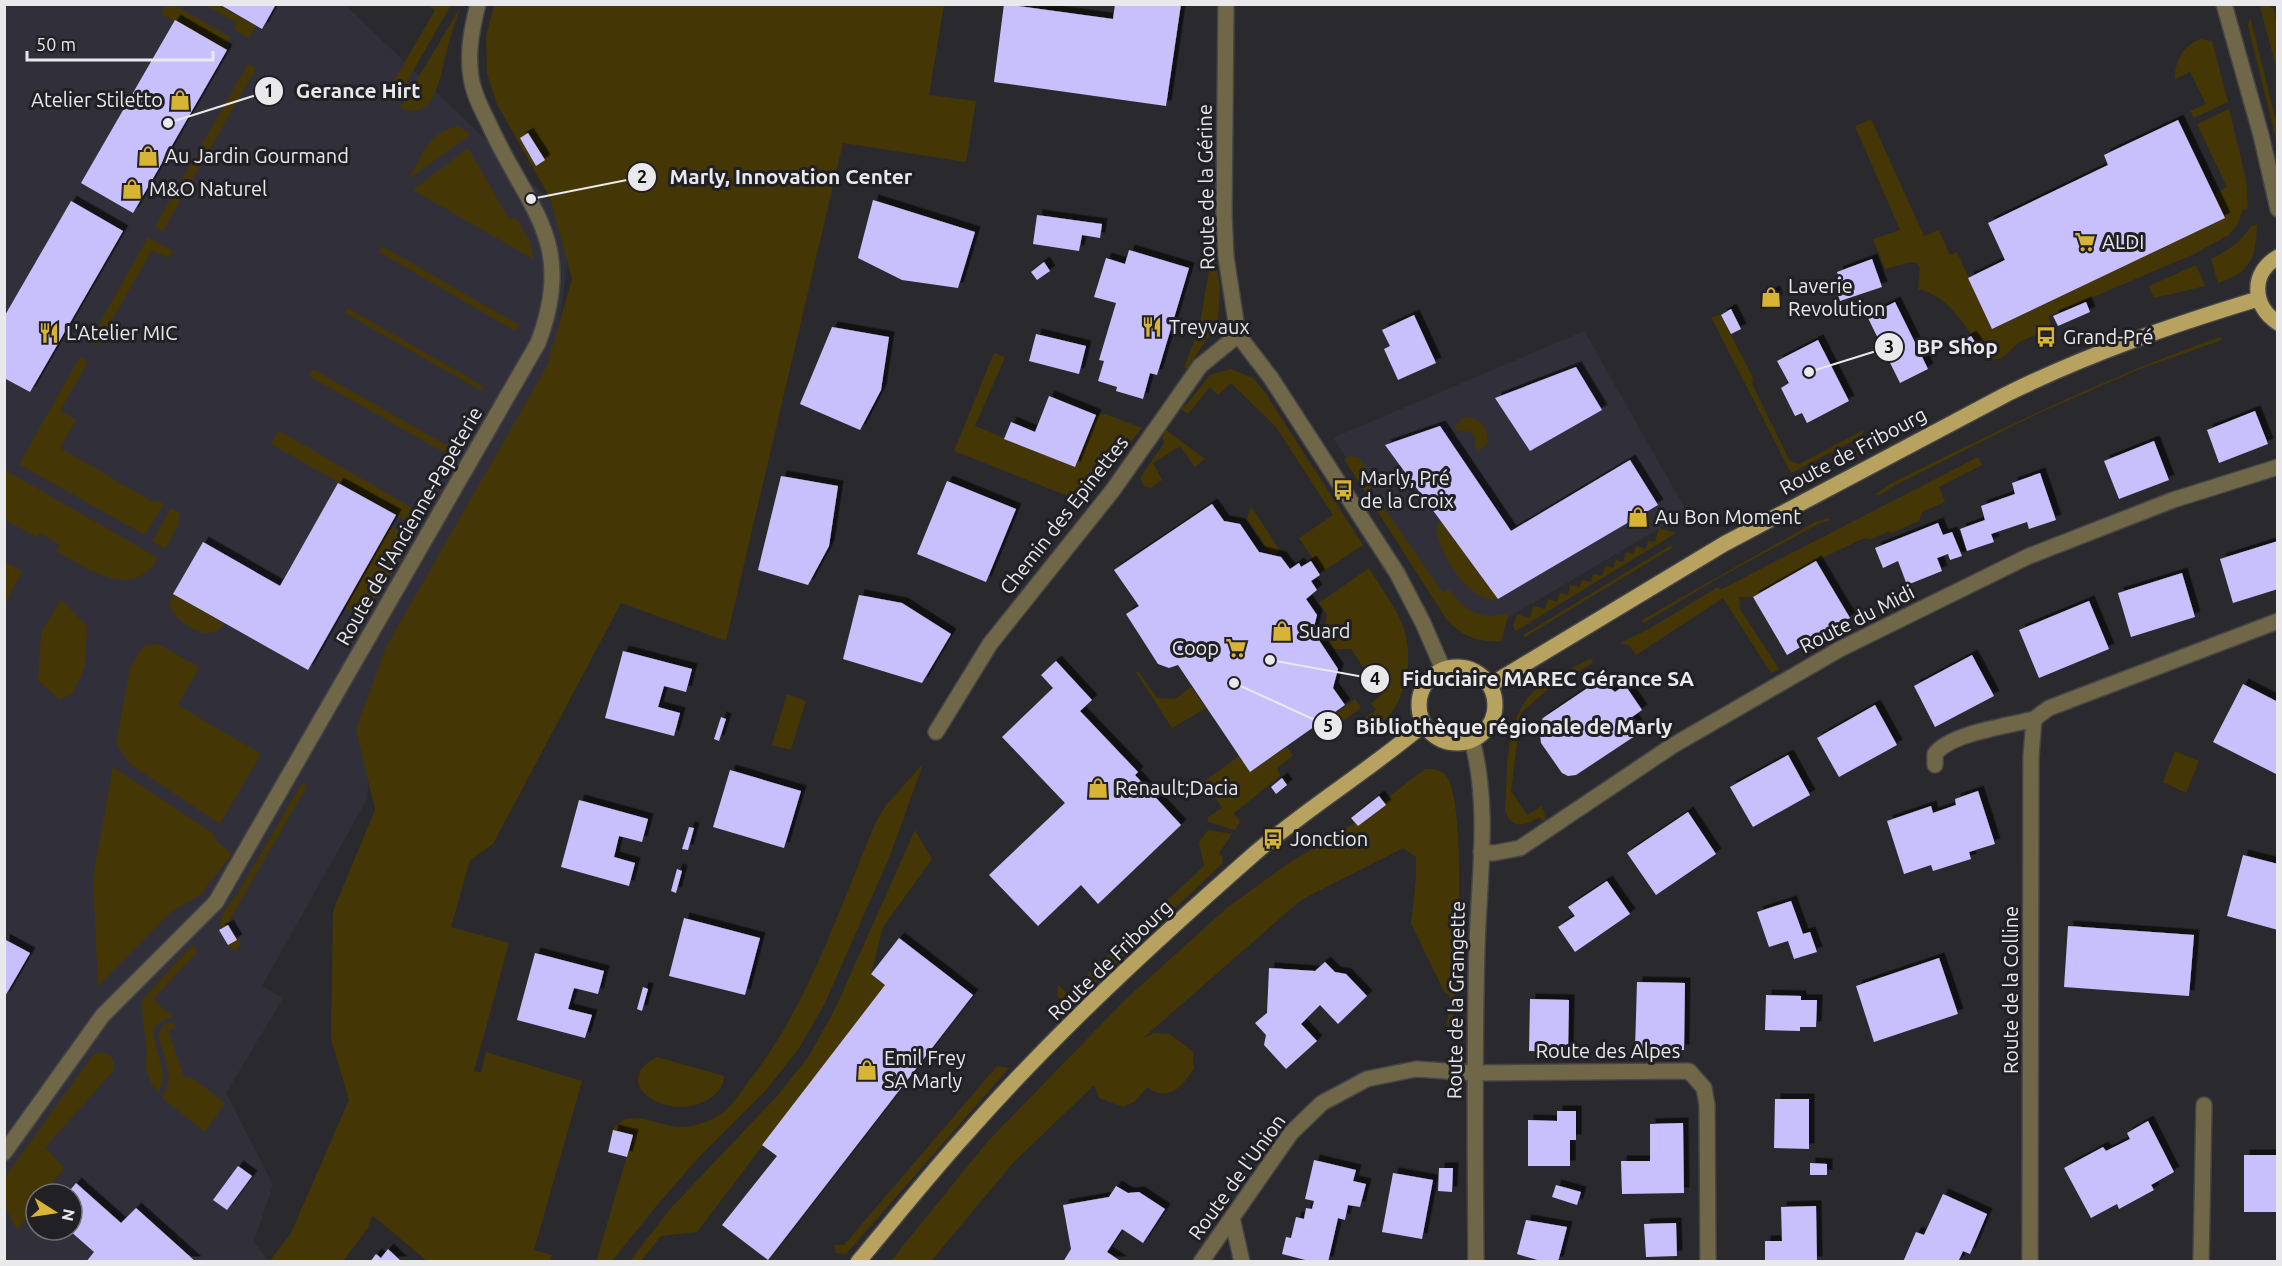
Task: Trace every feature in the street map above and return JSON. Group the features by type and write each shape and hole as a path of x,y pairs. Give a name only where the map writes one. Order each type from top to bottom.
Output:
{"main road":[{"path":"2277,257 2262,271 2257,290 2258,299 2269,318 2277,323"},
{"name":"Route de Fribourg","path":"1490,685 1724,544 2018,389 2048,374 2143,336 2258,299"},
{"path":"1456,666 1470,668 1490,685 1495,695 1494,717 1482,735 1462,744 1440,740 1424,724 1419,700 1423,687 1431,676 1443,669 1456,666"},
{"name":"Route de Fribourg","path":"858,1262 967,1132 1115,980 1256,853 1306,812 1390,753 1424,724"}],"street":[{"name":"Route de l'Ancienne-Papeterie","path":"4,1152 103,1016 216,902 528,363 545,326 551,270 549,240 531,199 495,139 471,77 470,38 478,4"},
{"name":"Route de la Gérine","path":"1227,4 1224,214 1226,256 1238,335 1271,378 1397,573 1423,623 1443,669"},
{"path":"2224,4 2261,135 2277,209"},
{"name":"Chemin des Epinettes","path":"936,732 990,644 1113,489 1200,366 1238,335"},
{"name":"Route du Midi","path":"1480,852 1494,853 1520,848 1672,746 1821,660 2029,556 2173,500 2277,467"},
{"path":"1935,765 1935,754 1939,748 1965,736 2034,719 2049,708 2277,621"},
{"name":"Route de la Colline","path":"2030,1262 2031,756 2034,719"},
{"name":"Route de la Grangette","path":"1472,740 1477,759 1480,852 1475,1073 1476,1262"},
{"name":"Route de l'Union","path":"1201,1262 1291,1133 1322,1103 1366,1080 1416,1069 1475,1073"},
{"name":"Route des Alpes","path":"1475,1073 1689,1071 1704,1088 1707,1105 1708,1262"},
{"path":"2201,1262 2204,1106"},
{"path":"1232,1218 1242,1251 1242,1262"}],"shaded area":[{"path":"5,5 345,5 573,223 553,369 377,673 367,799 262,986 283,998 226,1093 273,1185 254,1241 268,1261 5,1262"},
{"path":"166,5 174,5 230,37 223,49 161,14"},
{"path":"205,5 219,5 256,26 249,38 234,29 237,23"},
{"path":"426,5 451,5 394,104 384,98 435,10"},
{"path":"494,5 944,5 929,95 976,101 966,162 843,143 726,641 621,603 493,844 470,860 451,927 509,943 474,1071 481,1073 486,1052 582,1081 534,1250 552,1255 550,1261 427,1261 372,1215 368,1228 343,1261 269,1262 291,1233 349,1100 331,1039 333,911 375,810 356,729 386,647 547,366 572,279 550,198 497,104 487,74 486,36"},
{"path":"2267,5 2274,9 2277,30 2277,70 2260,7"},
{"path":"460,8 438,84 429,103 422,109 412,111 400,108"},
{"path":"2250,16 2277,125 2277,144 2248,26"},
{"path":"2200,39 2212,41 2228,102 2194,118 2190,111 2206,104 2190,72 2175,79 2175,72 2184,50"},
{"path":"248,64 256,68 163,231 155,226"},
{"path":"2229,109 2246,179 2248,208 2242,211 2239,222 2229,235 2192,255 2048,316 2052,328 2019,342 2002,358 1989,360 1959,317 1950,308 1930,293 1918,289 1920,268 1917,263 1910,262 1885,269 1873,239 1900,230 1855,126 1871,119 1924,236 1939,230 1950,255 1957,252 1992,329 2224,218 2214,194 2227,187 2197,124"},
{"path":"458,126 471,134 409,179 433,139 440,133"},
{"path":"468,148 509,219 516,217 530,242 533,259 413,190"},
{"path":"2257,225 2255,246 2250,262 2238,274 2218,283 2211,259 2234,246 2251,226"},
{"path":"148,237 173,251 169,258 152,250 97,346 89,342"},
{"path":"382,246 519,325 515,331 379,252"},
{"path":"1211,259 1215,259 1220,287 1218,322 1187,369 1184,367 1199,329"},
{"path":"2196,265 2205,286 2154,298 2149,286"},
{"path":"348,308 483,386 481,391 345,313"},
{"path":"1721,315 1753,378 1752,384 1790,461 1799,464 1864,430 1861,437 1791,473 1711,317"},
{"path":"1584,331 1687,512 1482,633 1461,625 1333,438"},
{"path":"2220,337 2222,340 2140,369 2037,414 1878,496 1876,494 1890,484 2053,405 2135,370"},
{"path":"994,353 1005,357 975,426 1075,467 1096,415 1105,414 1142,428 1083,502 954,451"},
{"path":"80,357 88,362 60,411 76,420 60,448 155,503 157,500 164,504 145,535 19,464"},
{"path":"313,369 448,446 445,453 309,376"},
{"path":"1231,369 1253,378 1264,391 1363,545 1322,572 1299,538 1333,515 1276,427 1231,383 1218,395 1210,387 1188,414 1180,409 1186,405 1210,375"},
{"path":"1470,417 1482,423 1487,433 1488,442 1480,451 1475,447 1475,438 1471,432 1457,430 1454,427 1463,418"},
{"path":"278,430 421,513 417,521 409,523 271,444"},
{"path":"1166,430 1205,459 1195,467 1180,446 1153,463 1162,480 1151,488 1145,487 1140,478 1164,443 1162,436"},
{"path":"1350,456 1359,458 1369,472 1362,476 1443,593 1449,589 1471,611 1483,615 1509,613 1501,641 1485,641 1471,637 1447,620 1344,459"},
{"path":"1978,457 1982,465 1939,487 1945,502 1922,512 1919,521 1891,533 1889,531 1871,539 1864,538 1816,561 1753,597 1739,597 1740,609 1779,669 1771,673 1723,598 1636,655 1630,646 1620,643 1647,630 1718,587 1720,590"},
{"path":"5,470 158,558 148,571 136,578 123,580 95,572 56,551 59,544 40,533 36,537 5,520"},
{"path":"1251,506 1280,551 1272,556 1247,519"},
{"path":"171,508 180,513 178,525 165,549 152,541"},
{"path":"1829,518 1830,520 1816,525 1715,580 1644,623 1642,620 1815,522"},
{"path":"1441,521 1498,599 1487,599 1477,593 1456,573 1447,560 1437,534 1437,524"},
{"path":"390,526 404,534 406,543 366,614 358,615 344,607"},
{"path":"1659,528 1676,533 1516,631 1513,627 1517,614 1530,618 1533,606 1545,609 1548,599 1557,602 1559,593 1568,595 1570,585 1580,587 1582,580 1591,582 1593,574 1602,576 1605,566 1613,568 1616,560 1623,562 1626,552 1634,554 1636,546 1646,549 1648,541 1655,542"},
{"path":"1671,545 1672,548 1525,637 1523,635"},
{"path":"5,562 22,571 5,604"},
{"path":"1369,568 1401,621 1408,657 1400,698 1393,711 1374,731 1365,718 1376,710 1371,703 1382,695 1351,649 1333,649 1324,635 1327,615 1319,603"},
{"path":"173,594 224,623 218,630 211,633 203,633 186,625 169,605"},
{"path":"61,599 87,627 85,666 73,693 60,700 38,680 41,633"},
{"path":"158,644 199,667 178,705 261,754 220,824 130,764 116,744 130,668 144,646"},
{"path":"1591,658 1593,663 1554,684 1521,713 1511,791 1527,815 1542,806 1546,819 1543,821 1539,817 1529,823 1515,824 1505,811 1510,743 1520,710 1529,696 1541,685"},
{"path":"1135,671 1139,672 1157,698 1175,699 1191,687 1206,708 1172,728"},
{"path":"787,694 806,701 791,750 772,745"},
{"path":"1355,699 1361,708 1318,739 1312,731"},
{"path":"1287,747 1293,756 1277,768 1280,776 1234,813 1240,822 1235,830 1208,822 1208,817 1222,808 1205,781 1239,756 1250,772"},
{"path":"2175,751 2199,761 2186,793 2163,782"},
{"path":"923,764 891,853 825,1003 799,1048 767,1089 699,1157 612,1261 596,1262 633,1135 613,1130 627,1119 636,1118 671,1126 692,1126 716,1117 732,1103 770,1052 806,988 877,820 886,805"},
{"path":"113,767 214,834 216,841 232,854 201,894 170,913 98,986 93,877"},
{"path":"1425,769 1434,769 1446,776 1453,793 1457,821 1459,896 1452,1026 1447,1026 1450,995 1444,992 1411,923 1416,857 1403,848 1301,900 1142,1039 1154,1033 1170,1034 1193,1052 1194,1068 1180,1087 1168,1093 1162,1093 1147,1087 1134,1102 1123,1107 1099,1098 1094,1085 1013,1163 931,1261 890,1262 988,1141 1126,999 1229,906 1289,863 1353,824"},
{"path":"302,783 307,786 228,923 241,944 236,951 230,947 220,924 223,912 239,891"},
{"path":"915,830 932,859 883,927 871,974 885,985 697,1232 661,1236 641,1261 629,1262 671,1208 778,1095 809,1056 835,1009"},
{"path":"1208,830 1232,834 1219,853 1223,857 1222,864 1074,1003 1068,1004 1057,996 1058,985 1072,998 1089,981 1085,977 1204,866 1199,842"},
{"path":"195,945 196,953 153,999 173,1017 161,1021 154,1027 155,1044 163,1077 158,1092 151,1083 145,1066 147,1052 141,1001 191,946"},
{"path":"174,1022 175,1028 168,1030 184,1078 191,1077 225,1103 205,1132 162,1098 168,1083 168,1067 158,1035 163,1025"},
{"path":"99,1052 108,1054 114,1061 114,1070 45,1147 64,1168 53,1182 24,1182 24,1221 17,1230 5,1206 5,1177 93,1055"},
{"path":"657,1057 724,1076 720,1089 713,1096 697,1104 680,1107 650,1098 641,1089 638,1079 643,1068"},
{"path":"997,1066 1009,1068 846,1254 836,1253 834,1245 844,1245"}],"building":[{"path":"219,4 276,4 262,29"},
{"path":"1004,4 1113,19 1115,4 1181,4 1166,106 994,82"},
{"path":"175,20 227,50 133,213 81,183"},
{"name":"ALDI","path":"2178,120 2225,218 1992,329 1968,278 2005,260 1988,223 2108,165 2104,155"},
{"path":"528,133 545,160 536,166 520,138"},
{"path":"873,200 975,232 958,288 902,280 858,258"},
{"path":"71,201 123,231 30,392 4,378 4,317"},
{"path":"1037,215 1102,224 1100,238 1082,235 1079,251 1033,244"},
{"path":"1129,250 1189,268 1157,375 1150,373 1143,399 1116,391 1117,387 1098,381 1104,361 1099,360 1116,303 1094,297 1106,258 1125,264"},
{"path":"1872,259 1882,287 1840,301 1833,280 1839,278 1837,272"},
{"path":"1044,262 1050,271 1037,280 1031,272"},
{"name":"Laverie Revolution","path":"1775,291 1777,300 1766,303 1764,295"},
{"path":"1895,302 1928,369 1900,383 1867,316"},
{"path":"2086,302 2090,312 2058,326 2053,316"},
{"path":"1731,309 1741,329 1731,334 1721,315"},
{"path":"1414,315 1436,363 1398,380 1384,349 1390,346 1382,330"},
{"path":"832,327 889,337 881,390 860,430 800,404"},
{"path":"1036,334 1086,346 1079,374 1029,361"},
{"path":"1971,336 1980,349 1972,355 1963,341"},
{"path":"1818,340 1849,401 1807,423 1802,413 1795,416 1781,388 1789,383 1777,361"},
{"path":"1576,367 1602,410 1530,451 1495,398"},
{"path":"1049,396 1096,415 1075,467 1004,439 1011,422 1035,432"},
{"path":"2255,411 2268,444 2219,463 2207,430"},
{"path":"1440,426 1511,531 1630,460 1658,505 1498,599 1385,445"},
{"path":"2154,441 2169,480 2119,499 2104,461"},
{"path":"2040,473 2056,520 2029,529 2027,522 1991,534 1994,542 1967,551 1960,529 1985,520 1981,506 2015,494 2012,483"},
{"path":"781,476 838,486 829,546 808,585 758,570"},
{"path":"947,481 1016,509 986,582 917,554"},
{"path":"338,483 396,515 308,670 173,594 203,542 280,586"},
{"name":"Coop","path":"1212,504 1224,521 1240,524 1259,552 1281,557 1290,569 1299,563 1301,567 1311,561 1320,575 1311,581 1317,590 1306,599 1317,615 1313,631 1338,669 1333,688 1345,705 1250,772 1178,665 1169,668 1158,664 1126,614 1139,606 1114,570"},
{"path":"1938,523 1943,535 1952,532 1962,556 1950,560 1948,554 1937,558 1942,571 1907,585 1898,561 1883,568 1875,548"},
{"path":"2278,541 2278,589 2233,603 2220,559"},
{"path":"1816,561 1850,618 1787,655 1753,597"},
{"path":"2182,573 2195,617 2131,637 2118,593"},
{"path":"859,595 902,603 951,634 922,683 843,659"},
{"path":"2089,601 2109,649 2039,678 2019,630"},
{"path":"623,651 692,669 686,692 664,686 658,707 680,713 674,736 605,718"},
{"path":"1972,655 1994,696 1935,727 1914,686"},
{"name":"Renault;Dacia","path":"1056,661 1092,700 1080,711 1138,772 1135,775 1181,825 1098,904 1081,885 1038,926 989,875 1065,803 1002,737 1053,688 1041,675"},
{"path":"1603,682 1615,692 1625,685 1642,710 1632,717 1641,732 1576,775 1568,776 1562,773 1541,743 1539,726 1543,718 1595,683"},
{"path":"2243,684 2278,702 2278,775 2213,742"},
{"path":"1875,705 1897,745 1839,777 1817,738"},
{"path":"721,717 726,719 719,741 714,739"},
{"path":"1788,755 1810,795 1753,827 1730,787"},
{"path":"730,770 801,791 784,848 713,827"},
{"path":"1282,778 1287,785 1276,794 1271,787"},
{"path":"1978,791 1995,844 1969,852 1971,859 1933,871 1931,865 1904,874 1887,821 1931,806 1933,813 1956,805 1955,799"},
{"path":"1379,796 1386,805 1358,826 1351,818"},
{"path":"579,800 648,819 642,842 619,836 614,857 635,863 629,886 561,867"},
{"path":"1688,812 1716,854 1656,895 1627,853"},
{"path":"689,827 694,828 688,850 682,849"},
{"path":"2243,855 2278,864 2278,930 2227,916"},
{"path":"677,869 682,871 676,893 671,891"},
{"path":"1607,881 1630,914 1575,952 1558,927 1575,916 1568,907"},
{"path":"1791,901 1803,934 1810,932 1817,952 1794,959 1788,941 1769,947 1757,912"},
{"path":"684,918 760,938 745,995 669,976"},
{"path":"228,925 237,940 228,945 219,930"},
{"path":"2068,926 2194,935 2189,996 2064,987"},
{"name":"Emil Frey SA Marly","path":"899,938 973,995 768,1260 722,1225 777,1156 762,1145 885,985 871,974"},
{"path":"4,939 30,953 4,998"},
{"path":"535,953 604,971 598,994 574,988 568,1009 592,1015 585,1038 517,1020"},
{"path":"1939,958 1958,1014 1874,1042 1856,986"},
{"path":"1325,962 1335,972 1346,974 1367,996 1338,1024 1320,1005 1301,1024 1317,1041 1286,1069 1264,1045 1266,1035 1255,1023 1267,1013 1269,968 1315,971"},
{"path":"1637,982 1685,983 1684,1050 1635,1050"},
{"path":"643,987 648,989 642,1011 637,1009"},
{"path":"1766,995 1801,996 1801,1000 1817,1000 1816,1027 1800,1027 1800,1031 1765,1030"},
{"path":"1530,999 1569,1000 1568,1052 1529,1051"},
{"path":"1775,1099 1809,1099 1809,1149 1774,1148"},
{"path":"1557,1111 1576,1111 1576,1140 1570,1140 1570,1166 1528,1166 1528,1120 1557,1121"},
{"path":"2148,1121 2174,1172 2151,1185 2154,1190 2119,1209 2117,1204 2091,1218 2064,1168 2103,1147 2106,1151 2130,1139 2127,1133"},
{"path":"1683,1123 1684,1193 1622,1194 1621,1161 1650,1161 1650,1124"},
{"path":"613,1130 633,1135 627,1157 608,1152"},
{"path":"2244,1155 2278,1155 2278,1212 2244,1212"},
{"path":"1314,1160 1356,1170 1353,1181 1366,1184 1360,1207 1348,1205 1345,1220 1338,1218 1328,1262 1313,1262 1282,1254 1286,1237 1291,1238 1296,1217 1304,1219 1306,1208 1312,1209 1314,1201 1305,1199"},
{"path":"1810,1163 1827,1164 1827,1175 1810,1175"},
{"path":"238,1166 252,1176 227,1210 213,1200"},
{"path":"1439,1168 1453,1168 1452,1192 1438,1191"},
{"path":"1393,1173 1433,1180 1422,1239 1382,1232"},
{"path":"1556,1185 1581,1192 1577,1205 1552,1197"},
{"path":"1116,1186 1128,1193 1139,1192 1165,1209 1143,1243 1122,1229 1107,1252 1122,1262 1063,1262 1071,1249 1063,1205 1109,1197"},
{"path":"84,1190 121,1223 136,1208 196,1262 86,1262 94,1252 83,1242"},
{"path":"1943,1194 1987,1214 1970,1254 1963,1251 1958,1262 1903,1262 1916,1232 1924,1235"},
{"path":"1816,1206 1817,1262 1765,1262 1765,1241 1782,1241 1781,1207"},
{"path":"1526,1220 1567,1227 1558,1262 1544,1262 1517,1254"},
{"path":"1676,1223 1677,1256 1646,1257 1644,1224"},
{"path":"388,1249 402,1262 370,1262 376,1254 381,1258"}],"place":[{"name":"Atelier Stiletto","path":"180,100"},
{"name":"Gerance Hirt","path":"168,123"},
{"name":"Au Jardin Gourmand","path":"148,156"},
{"name":"M&O Naturel","path":"132,189"},
{"name":"Marly, Innovation Center","path":"531,199"},
{"name":"ALDI","path":"2085,242"},
{"name":"Laverie Revolution","path":"1771,297"},
{"name":"Treyvaux","path":"1152,327"},
{"name":"L'Atelier MIC","path":"49,333"},
{"name":"Grand-Pré","path":"2046,337"},
{"name":"BP Shop","path":"1809,372"},
{"name":"Marly, Pré de la Croix","path":"1343,490"},
{"name":"Au Bon Moment","path":"1638,517"},
{"name":"Suard","path":"1282,631"},
{"name":"Coop","path":"1236,648"},
{"name":"Fiduciaire MAREC Gérance SA","path":"1270,660"},
{"name":"Bibliothèque régionale de Marly","path":"1234,683"},
{"name":"Renault;Dacia","path":"1098,788"},
{"name":"Jonction","path":"1273,839"},
{"name":"Emil Frey SA Marly","path":"867,1070"}]}
